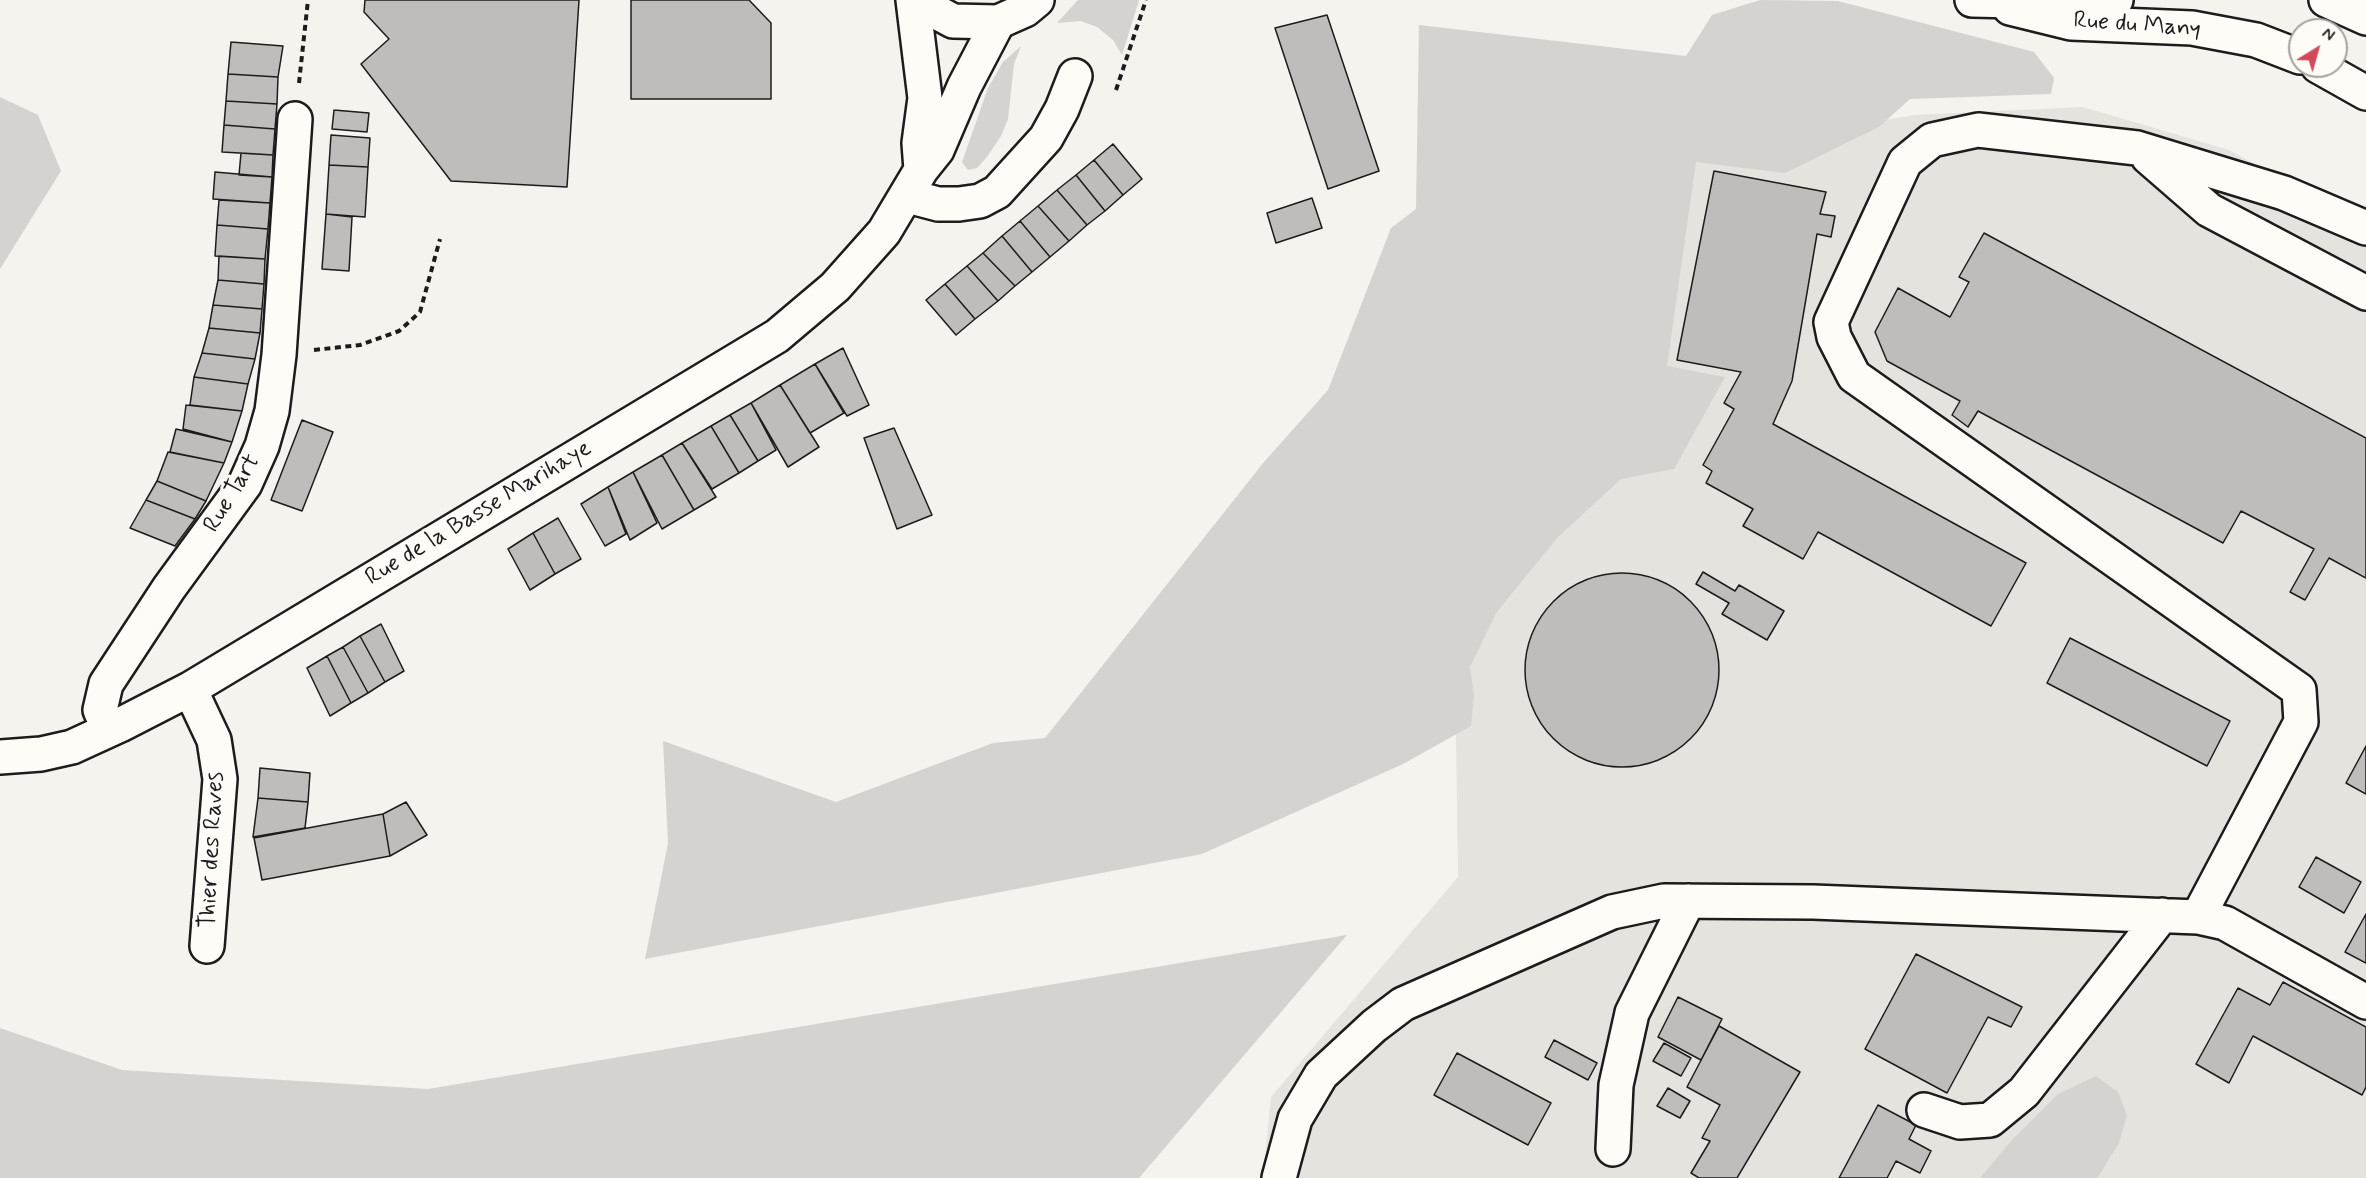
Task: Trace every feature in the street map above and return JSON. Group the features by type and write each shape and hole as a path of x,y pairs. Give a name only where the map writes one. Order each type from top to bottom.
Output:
{"street":[{"path":"914,0 953,21 998,21 1025,10 1037,0"},
{"path":"914,0 925,98 915,182 919,199 938,204 959,204 980,201 997,192 1046,138 1062,109 1075,76"},
{"path":"1980,1 2105,3 2116,0"},
{"path":"2326,0 2366,18"},
{"path":"2358,0 2366,8"},
{"name":"Rue du Many","path":"1980,1 2071,22 2192,28 2229,34 2256,40 2288,52"},
{"name":"Rue de la Basse Marihaye","path":"0,758 41,754 72,747 190,689 777,336 806,314 859,262 884,232 937,150 964,87 998,21"},
{"path":"2339,78 2366,93"},
{"name":"Rue Tart","path":"109,730 100,710 106,684 169,588 245,484 272,411 279,355 295,119"},
{"path":"2198,917 2301,722 2299,690 1854,376 1834,337 1831,322 1905,162 1932,140 1978,129 2137,148 2284,193 2366,228"},
{"path":"2137,148 2209,210 2366,293"},
{"name":"Thier des Raves","path":"190,689 214,740 220,779 207,946"},
{"path":"1280,1178 1280,1168 1294,1119 1321,1076 1374,1026 1403,1004 1612,912 1664,901 1813,902 2198,917 2225,923 2366,1002"},
{"path":"1613,1149 1616,1085 1632,1013 1688,901"},
{"path":"1924,1110 1960,1122 1990,1120 2024,1092 2162,915"}],"path":[{"path":"295,119 308,0"},
{"path":"1116,90 1146,0"},
{"path":"279,355 360,345 399,331 420,312 440,239"}],"shaded area":[{"path":"1078,0 1139,0 1122,55 1113,40 1097,27 1081,21 1057,23"},
{"path":"1760,0 1838,1 2034,52 2054,78 2051,94 1910,99 1879,127 1785,173 1696,162 1667,366 1725,377 1674,469 1621,479 1557,538 1496,613 1470,667 1474,695 1471,726 1403,764 1202,854 645,959 668,843 663,741 836,802 993,743 1045,738 1264,462 1328,390 1391,228 1416,209 1419,25 1686,56 1712,15"},
{"path":"1021,46 1014,64 1008,119 1001,136 977,168 968,170 962,162 988,88 1003,62"},
{"path":"0,97 38,115 61,171 0,269"},
{"path":"2083,107 2229,150 2366,224 2366,1178 1263,1178 1271,1097 1458,877 1455,674 1690,152 1915,115"},
{"path":"1347,935 1139,1178 0,1178 0,1028 122,1070 428,1089"},
{"path":"2096,1076 2118,1092 2127,1115 2119,1143 2097,1178 1980,1178 2010,1142 2058,1094"}],"building":[{"path":"365,0 579,0 567,187 451,181 361,64 389,39 364,12"},
{"path":"631,0 749,0 771,23 771,99 631,99"},
{"path":"1327,15 1379,171 1328,189 1275,28"},
{"path":"231,42 283,46 278,77 228,74"},
{"path":"228,74 278,77 277,104 226,101"},
{"path":"226,101 277,104 275,129 224,125"},
{"path":"334,110 369,113 367,132 332,129"},
{"path":"224,125 275,129 273,155 222,152"},
{"path":"331,135 370,138 368,167 329,165"},
{"path":"1113,144 1142,179 1123,195 1094,160"},
{"path":"241,153 273,155 272,177 239,175"},
{"path":"1094,160 1123,195 1105,211 1076,175"},
{"path":"329,165 368,167 365,217 326,214"},
{"path":"1714,171 1826,192 1820,214 1835,216 1831,237 1817,234 1792,381 1773,424 2026,563 1991,626 1818,532 1803,559 1743,526 1753,509 1706,483 1712,471 1703,465 1734,409 1724,403 1741,372 1677,360"},
{"path":"215,172 272,177 270,203 213,199"},
{"path":"1076,175 1105,211 1087,225 1057,190"},
{"path":"1057,190 1087,225 1069,241 1038,206"},
{"path":"1312,198 1322,228 1276,243 1267,213"},
{"path":"219,200 270,203 268,229 217,225"},
{"path":"1038,206 1069,241 1050,257 1020,221"},
{"path":"326,214 352,217 349,271 322,269"},
{"path":"1020,221 1050,257 1032,272 1002,236"},
{"path":"217,225 268,229 265,259 215,256"},
{"path":"1984,233 2366,438 2366,578 2329,558 2305,600 2290,592 2314,549 2241,511 2223,543 1978,411 1968,427 1952,415 1960,401 1887,361 1875,332 1898,288 1950,317 1969,282 1959,277"},
{"path":"1002,236 1032,272 1015,286 983,253"},
{"path":"983,253 1015,286 998,301 967,266"},
{"path":"219,256 265,259 264,284 218,280"},
{"path":"967,266 998,301 975,319 945,284"},
{"path":"218,280 264,284 262,309 213,305"},
{"path":"945,284 975,319 956,335 926,300"},
{"path":"213,305 262,309 260,333 209,328"},
{"path":"209,328 260,333 255,359 202,353"},
{"path":"843,348 869,405 847,416 815,364"},
{"path":"202,353 255,359 248,384 194,377"},
{"path":"815,364 844,413 810,433 780,385"},
{"path":"194,377 248,384 242,411 190,405"},
{"path":"780,385 819,447 788,467 751,403"},
{"path":"751,403 776,450 758,461 730,415"},
{"path":"186,405 242,411 232,442 183,429"},
{"path":"730,415 758,461 739,473 711,426"},
{"path":"302,420 333,432 302,511 271,500"},
{"path":"711,426 739,473 712,489 682,443"},
{"path":"894,428 932,515 897,529 864,438"},
{"path":"176,429 232,442 224,463 170,452"},
{"path":"682,443 716,497 694,510 662,455"},
{"path":"168,452 224,463 206,501 157,481"},
{"path":"662,455 694,510 662,529 633,472"},
{"path":"633,472 657,523 630,540 608,487"},
{"path":"157,481 206,501 195,519 146,500"},
{"path":"608,487 626,534 605,546 581,504"},
{"path":"146,500 195,519 175,546 130,528"},
{"path":"558,518 581,559 555,574 533,533"},
{"path":"533,533 555,574 530,590 508,549"},
{"path":"1703,572 1735,591 1739,585 1784,611 1767,640 1722,614 1729,603 1696,584"},
{"path":"1622,573 1650,577 1668,585 1683,595 1697,609 1715,642 1719,670 1715,698 1707,716 1697,731 1683,745 1650,763 1622,767 1594,763 1576,755 1561,745 1547,731 1529,698 1525,670 1529,642 1537,624 1547,609 1561,595 1594,577"},
{"path":"381,624 404,671 385,682 360,636"},
{"path":"360,636 385,682 368,693 343,647"},
{"path":"2070,638 2230,721 2207,766 2047,683"},
{"path":"343,647 368,693 351,703 327,656"},
{"path":"327,656 351,703 330,716 307,668"},
{"path":"2366,746 2366,794 2346,783"},
{"path":"260,768 310,773 308,802 258,798"},
{"path":"258,798 308,802 305,828 253,837"},
{"path":"406,802 427,835 390,856 383,814"},
{"path":"383,814 390,856 262,880 254,838"},
{"path":"2316,857 2361,882 2344,913 2299,887"},
{"path":"2366,914 2366,963 2345,952"},
{"path":"1916,954 2022,1007 2011,1027 1988,1017 1947,1093 1865,1049"},
{"path":"2283,982 2366,1027 2366,1087 2362,1095 2253,1036 2229,1083 2196,1064 2238,988 2270,1005"},
{"path":"1678,997 1722,1019 1701,1060 1658,1037"},
{"path":"1719,1026 1800,1072 1737,1178 1699,1178 1691,1173 1710,1141 1702,1138 1720,1105 1687,1087"},
{"path":"1554,1040 1597,1063 1588,1080 1545,1057"},
{"path":"1664,1043 1691,1058 1681,1076 1653,1061"},
{"path":"1457,1053 1551,1103 1528,1145 1434,1095"},
{"path":"1668,1088 1690,1101 1680,1118 1657,1106"},
{"path":"1878,1105 1916,1125 1909,1139 1931,1151 1920,1173 1896,1161 1887,1178 1839,1178"}]}
